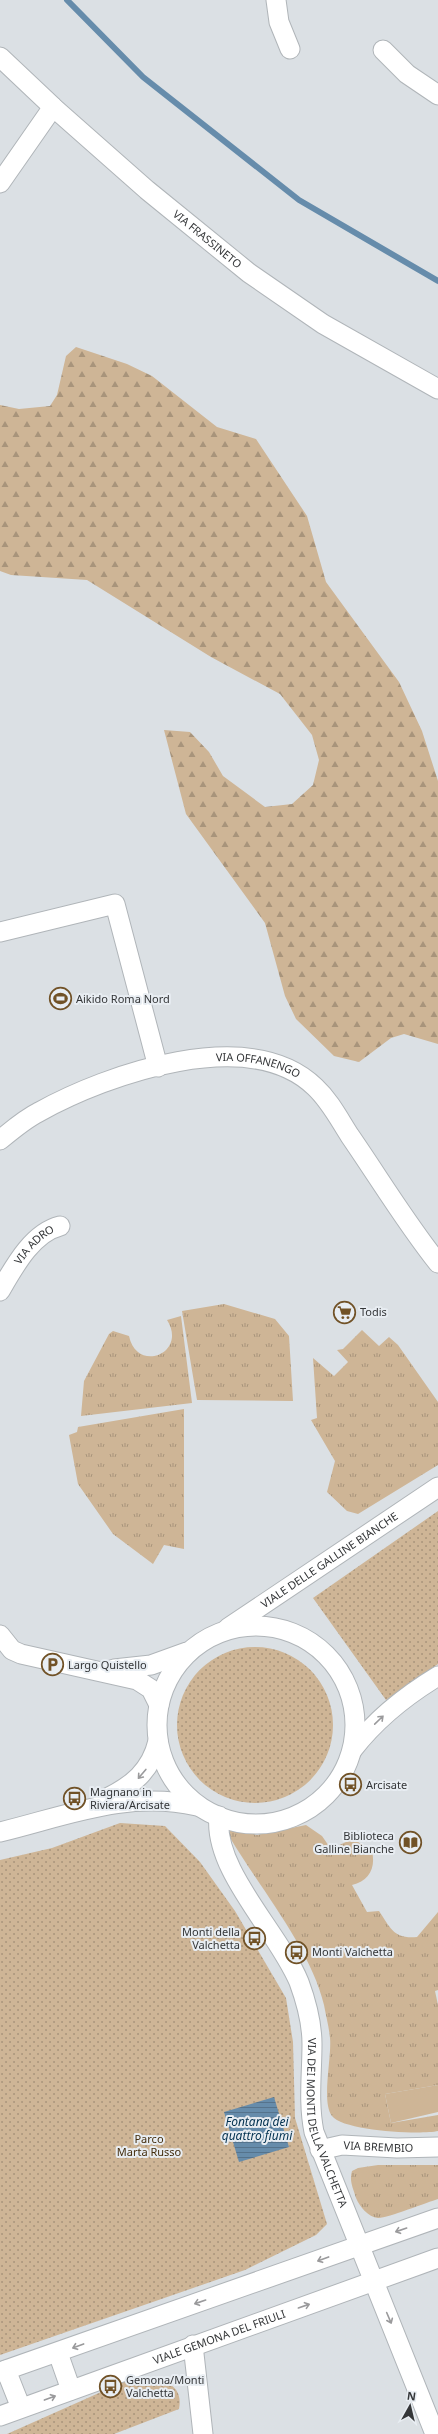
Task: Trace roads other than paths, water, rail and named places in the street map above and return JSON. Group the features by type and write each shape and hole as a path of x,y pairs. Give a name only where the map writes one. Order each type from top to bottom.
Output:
{"street":[{"path":"276,0 279,22 290,49"},
{"path":"383,50 407,74 438,95"},
{"name":"VIA FRASSINETO","path":"0,57 53,108 192,228 272,290 367,351 438,390"},
{"path":"0,183 53,108"},
{"path":"0,932 115,904 158,1067"},
{"name":"VIA OFFANENGO","path":"0,1140 38,1112 86,1088 158,1067 200,1060 244,1057 276,1063 307,1080 331,1106 438,1263"},
{"name":"VIA ADRO","path":"0,1291 22,1257 39,1236 47,1230 60,1226"},
{"name":"VIALE DELLE GALLINE BIANCHE","path":"196,1647 220,1633 438,1487"},
{"path":"0,1832 121,1801 143,1800 179,1802 198,1806 219,1816 259,1823 277,1823 296,1817 311,1808 332,1790 347,1765 353,1749 355,1722 348,1689 335,1666 317,1648 293,1634 272,1628 251,1627 220,1633"},
{"path":"0,1635 12,1650 21,1654 91,1668 142,1682 154,1693 159,1705"},
{"path":"91,1668 130,1668 151,1664 196,1647"},
{"path":"196,1647 173,1671 159,1705 159,1739 163,1761 170,1777 184,1794 198,1806"},
{"path":"353,1749 366,1732 398,1703 438,1676"},
{"path":"78,1811 124,1790 137,1780 150,1763 159,1739"},
{"name":"VIA DEI MONTI DELLA VALCHETTA","path":"219,1816 219,1837 225,1857 238,1882 281,1947 303,1994 312,2043 309,2092 311,2116 320,2150 435,2434"},
{"name":"VIA BREMBIO","path":"320,2150 349,2145 397,2148 438,2147"},
{"path":"21,2408 3,2371 58,2353 438,2218"},
{"name":"VIALE GEMONA DEL FRIULI","path":"0,2416 193,2345 374,2282 438,2258"},
{"path":"193,2345 203,2434"},
{"path":"58,2353 71,2390"}],"water":[{"name":"Fontana dei quattro fiumi","path":"274,2097 289,2147 239,2162 224,2112"}],"waterway":[{"path":"67,0 143,77 299,200 438,281"}],"place":[{"name":"Aikido Roma Nord","path":"60,999"},
{"name":"Todis","path":"345,1312"},
{"name":"Largo Quistello","path":"52,1665"},
{"name":"Arcisate","path":"350,1785"},
{"name":"Magnano in Riviera/Arcisate","path":"75,1798"},
{"name":"Biblioteca Galline Bianche","path":"410,1842"},
{"name":"Monti della Valchetta","path":"255,1938"},
{"name":"Monti Valchetta","path":"296,1952"},
{"name":"Gemona/Monti Valchetta","path":"111,2386"}],"park label":[{"name":"Parco Marta Russo","path":"149,2145"}]}
